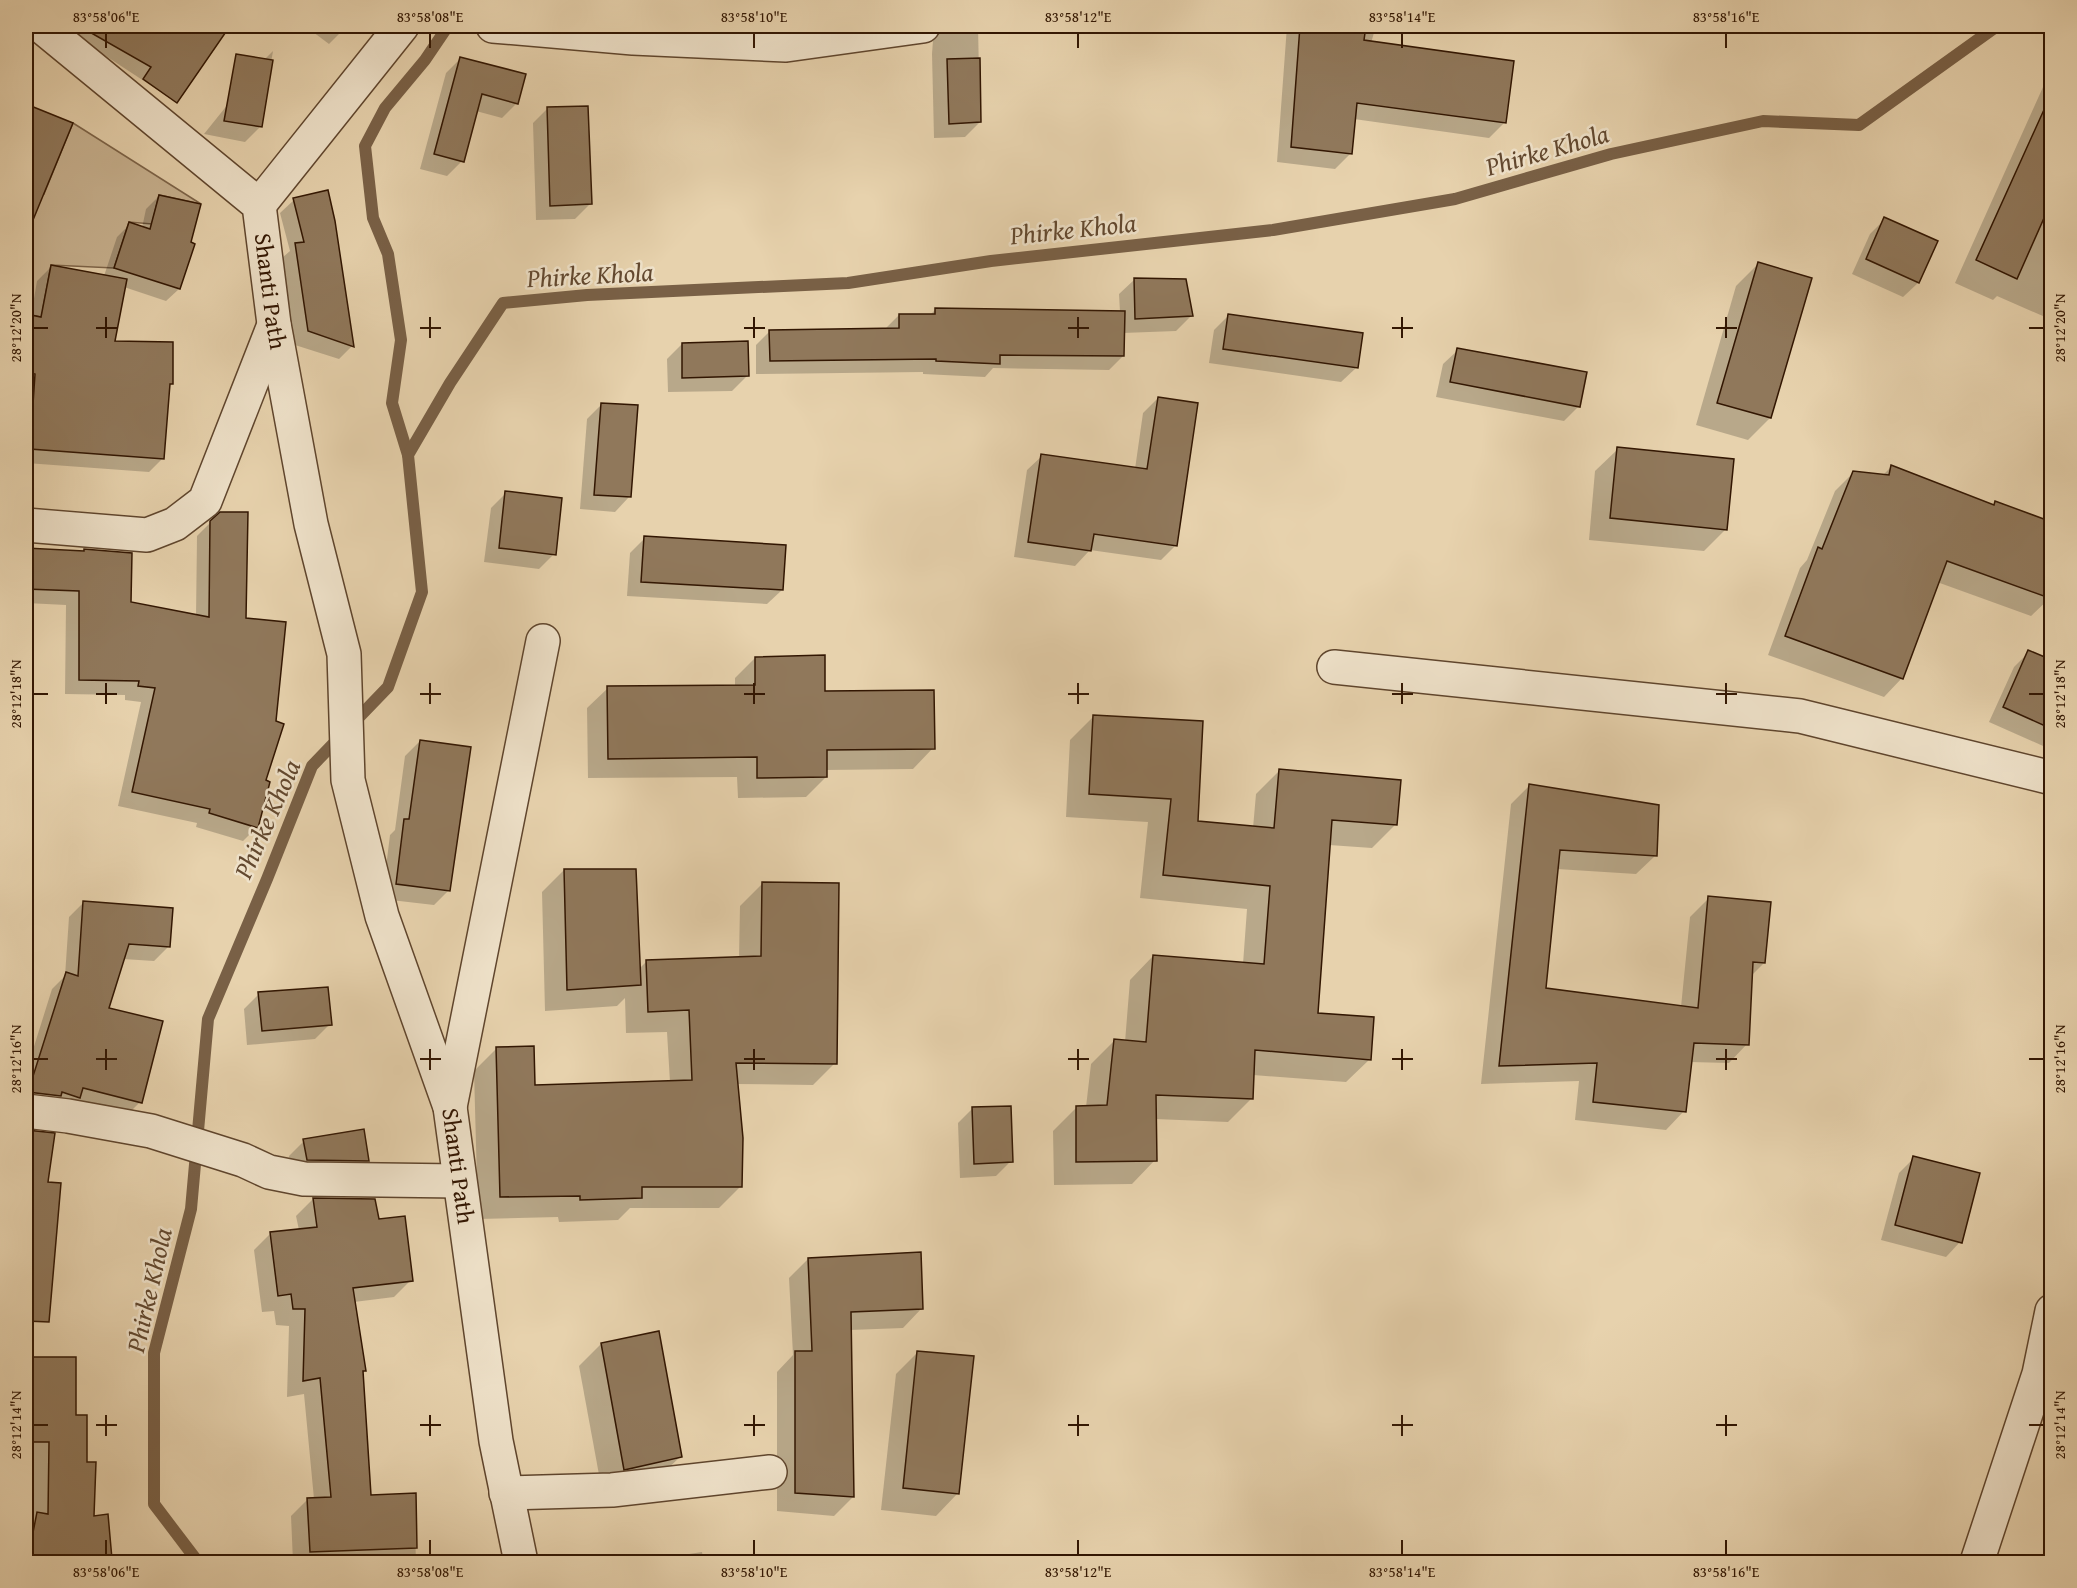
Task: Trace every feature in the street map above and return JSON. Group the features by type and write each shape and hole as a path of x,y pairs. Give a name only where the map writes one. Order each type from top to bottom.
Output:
{"street":[{"name":"Shanti Path","path":"41,26 259,205 274,324 311,524 344,654 348,780 382,916 450,1107 496,1441 521,1563"},
{"path":"259,205 402,26"},
{"path":"493,26 621,37 786,45 923,26"},
{"path":"26,525 147,535 176,524 205,501 274,324"},
{"path":"450,1107 543,641"},
{"path":"1334,667 1800,716 2052,778"},
{"path":"26,1112 68,1116 151,1131 243,1160 269,1172 304,1179 459,1181"},
{"path":"1977,1563 2039,1374 2052,1311"},
{"path":"506,1493 612,1490 770,1472"}],"shaded area":[{"path":"73,123 201,204 159,195 152,224 129,222 114,268 51,265 43,308 45,318 26,314 26,186 44,194"}],"building":[{"path":"79,26 230,26 177,103 143,79 151,67"},
{"path":"1300,26 1365,33 1364,40 1514,61 1506,123 1357,103 1352,154 1291,147"},
{"path":"236,54 273,60 262,127 224,121"},
{"path":"460,57 526,74 518,104 482,94 464,162 434,154"},
{"path":"980,58 981,122 949,124 947,59"},
{"path":"2052,92 2052,200 2017,279 1976,260"},
{"path":"26,104 73,123 26,237"},
{"path":"588,106 592,204 550,206 547,107"},
{"path":"328,190 335,221 354,347 308,331 295,243 304,242 293,198"},
{"path":"159,195 201,204 191,242 195,244 180,289 114,268 129,222 150,229"},
{"path":"1884,217 1938,241 1919,283 1866,259"},
{"path":"1758,262 1812,278 1771,418 1717,403"},
{"path":"51,265 127,279 115,341 173,342 173,384 170,384 164,459 30,449 35,374 26,372 26,314 41,317"},
{"path":"1134,278 1186,279 1193,316 1135,319"},
{"path":"935,308 1125,311 1124,356 1000,355 1000,364 936,361 936,359 770,361 769,330 899,328 899,314 935,314"},
{"path":"1228,314 1363,333 1358,368 1223,349"},
{"path":"748,341 749,376 682,378 682,343"},
{"path":"1457,348 1587,372 1580,407 1450,382"},
{"path":"1158,397 1198,403 1177,546 1094,534 1091,551 1028,542 1041,454 1147,469"},
{"path":"601,403 638,405 631,497 594,495"},
{"path":"1617,447 1734,459 1727,530 1610,518"},
{"path":"1891,465 1994,505 1995,501 2052,522 2052,599 1947,561 1903,679 1785,636 1818,547 1822,549 1853,471 1889,475"},
{"path":"505,491 562,498 556,555 499,548"},
{"path":"220,512 248,512 246,618 286,622 276,721 284,724 266,780 270,782 258,828 209,813 210,809 132,792 155,688 138,686 139,681 79,680 79,591 26,589 26,548 132,553 131,602 209,617 210,521"},
{"path":"644,536 786,545 783,590 641,582"},
{"path":"2028,650 2052,660 2052,729 2003,707"},
{"path":"825,655 825,691 934,690 935,749 827,750 827,777 757,778 757,757 608,759 607,686 755,685 755,657"},
{"path":"1093,715 1203,721 1198,821 1274,828 1279,769 1401,780 1397,825 1332,820 1318,1013 1374,1017 1371,1060 1255,1050 1253,1099 1156,1095 1157,1161 1076,1162 1076,1106 1107,1105 1114,1039 1146,1042 1153,955 1264,964 1270,886 1163,875 1171,799 1089,794"},
{"path":"420,740 471,747 450,891 396,884 404,819 409,819"},
{"path":"1529,784 1659,805 1657,856 1560,850 1546,988 1698,1008 1708,896 1771,902 1765,963 1753,962 1749,1045 1694,1043 1686,1112 1593,1102 1597,1063 1499,1066"},
{"path":"564,869 636,869 641,985 567,990"},
{"path":"762,882 839,883 837,1064 736,1063 743,1138 742,1187 642,1187 642,1198 580,1200 580,1196 500,1197 496,1047 534,1046 535,1085 692,1080 689,1010 648,1012 646,960 761,956"},
{"path":"83,901 173,908 170,947 129,944 109,1008 163,1021 142,1103 83,1088 80,1098 62,1092 61,1096 28,1092 66,972 78,976"},
{"path":"328,987 332,1025 262,1031 258,992"},
{"path":"1011,1106 1013,1162 974,1164 972,1107"},
{"path":"364,1129 369,1161 307,1160 303,1139"},
{"path":"26,1130 55,1133 48,1182 61,1183 49,1322 26,1321"},
{"path":"1913,1156 1980,1173 1962,1243 1895,1225"},
{"path":"313,1198 375,1199 379,1219 405,1216 413,1281 353,1288 366,1371 363,1371 371,1495 416,1493 417,1548 310,1552 307,1498 331,1497 320,1378 303,1381 305,1309 293,1309 291,1294 278,1296 270,1232 317,1227"},
{"path":"921,1252 923,1309 851,1312 854,1497 795,1493 795,1351 812,1351 808,1258"},
{"path":"659,1331 682,1457 624,1470 601,1343"},
{"path":"917,1351 974,1356 959,1494 903,1488"},
{"path":"26,1357 76,1357 76,1415 87,1415 87,1462 96,1462 94,1516 108,1514 112,1559 78,1563 27,1563 37,1512 48,1514 49,1442 26,1442"}],"waterway":[{"path":"408,455 392,403 401,340 388,254 373,218 365,146 385,108 425,60 448,26"},
{"name":"Phirke Khola","path":"198,1562 154,1504 154,1353 191,1209 208,1019 312,766 388,687 422,592 408,455 450,383 503,303 587,295 848,283 991,261 1273,230 1455,199 1611,154 1763,121 1859,125 1997,26"}]}
